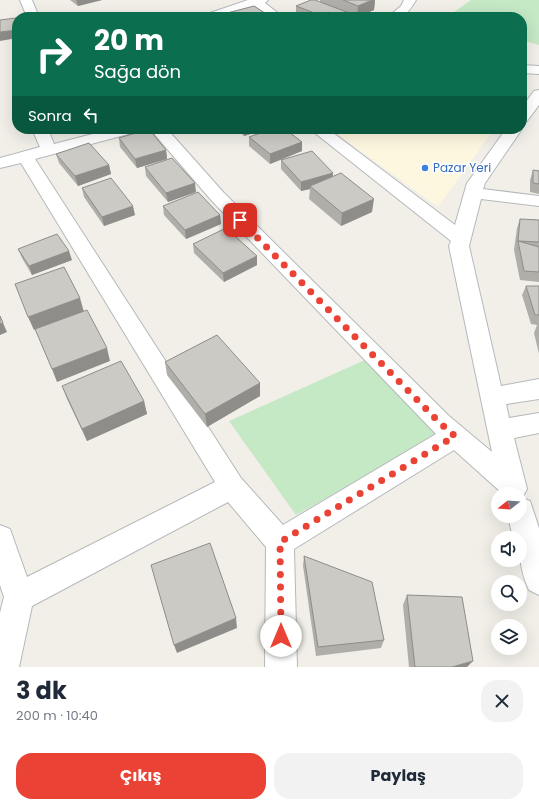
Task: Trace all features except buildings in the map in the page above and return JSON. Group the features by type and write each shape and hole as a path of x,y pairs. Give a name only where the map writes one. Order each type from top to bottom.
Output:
{"street":[{"path":"26,0 30,12"},
{"path":"225,12 257,1 271,12"},
{"path":"394,2 408,2"},
{"path":"399,12 408,2"},
{"path":"527,70 539,70"},
{"path":"527,111 539,94"},
{"path":"42,134 46,144 51,150"},
{"path":"0,163 111,134"},
{"path":"162,134 224,203 440,423 507,487"},
{"path":"324,134 461,239"},
{"path":"510,134 476,183 459,246 492,397 514,487"},
{"path":"25,156 232,487 280,542 281,667"},
{"path":"473,193 539,201"},
{"path":"492,397 539,389"},
{"path":"501,430 539,423"},
{"path":"280,542 455,436"},
{"path":"19,597 232,487"},
{"path":"523,523 539,580"},
{"path":"0,539 19,597 3,667"}],"shaded area":[{"name":"Pazar Yeri","path":"337,134 490,134 438,207"}],"green space":[{"path":"471,0 539,0 539,45 527,41 527,12 454,12"},
{"path":"365,360 437,436 296,515 229,421"}],"place":[{"name":"Pazar Yeri","path":"425,168"}],"route":[{"path":"240,220 440,423 455,436 280,542 281,636"}]}
